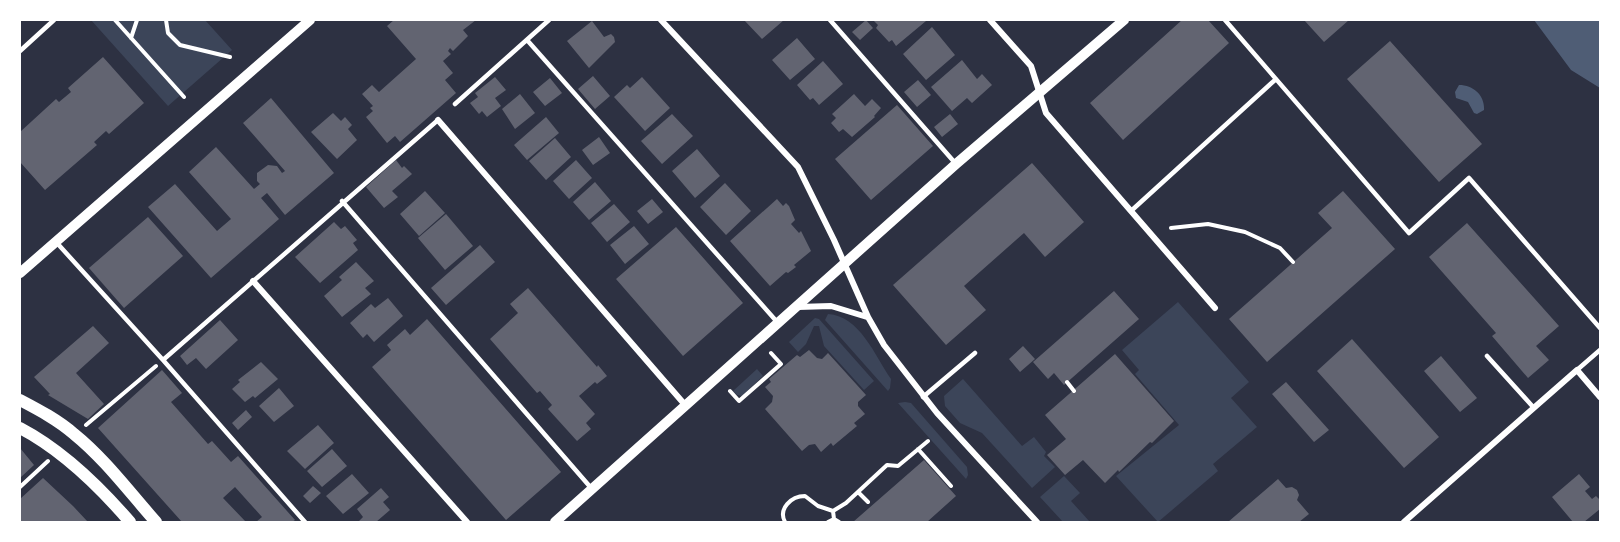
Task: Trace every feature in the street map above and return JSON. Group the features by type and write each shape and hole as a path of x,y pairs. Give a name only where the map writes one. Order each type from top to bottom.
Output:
{"main road":[{"path":"20,400 47,414 75,434 156,522"},
{"path":"20,428 57,452 81,472 130,522"}],"street":[{"path":"20,273 310,20"},
{"path":"661,20 798,167 868,317 884,345 923,397 1037,522"},
{"path":"990,20 1031,66 1046,113 1215,308"},
{"path":"555,522 956,164 1124,20"},
{"path":"438,120 686,406"},
{"path":"253,280 467,522"},
{"path":"795,307 831,306 868,317"},
{"path":"1404,522 1577,370 1600,397"}],"lane":[{"path":"20,51 54,20"},
{"path":"455,104 549,20"},
{"path":"830,20 956,164"},
{"path":"1225,20 1409,232 1469,178 1600,328"},
{"path":"527,40 778,323"},
{"path":"1131,211 1276,80"},
{"path":"163,360 342,201 438,120"},
{"path":"342,201 592,489"},
{"path":"55,241 305,522"},
{"path":"1577,370 1600,350"},
{"path":"923,397 975,353"},
{"path":"1487,356 1534,408"}],"path":[{"path":"115,20 184,97"},
{"path":"131,38 137,20"},
{"path":"166,20 168,33 180,45 230,57"},
{"path":"1171,228 1208,224 1245,232 1280,248 1293,262"},
{"path":"730,391 739,401 781,364 771,353"},
{"path":"75,434 163,360"},
{"path":"1067,382 1074,391"},
{"path":"833,511 887,465 898,466 928,441"},
{"path":"918,449 951,486"},
{"path":"20,487 57,452"},
{"path":"858,492 868,502"},
{"path":"785,522 782,517 784,507 801,496 809,498 822,508 833,511"},
{"path":"833,511 834,519"},
{"path":"828,522 834,519"},
{"path":"834,519 839,522"}],"shaded area":[{"path":"91,20 205,20 232,50 168,106"},
{"path":"1534,20 1600,20 1600,88 1571,70"},
{"path":"1459,85 1464,85 1477,92 1483,100 1484,110 1477,114 1474,113 1468,102 1456,98 1455,92"},
{"path":"1178,302 1249,382 1231,398 1257,427 1213,464 1218,471 1158,522 1116,476 1179,425 1135,374 1139,370 1122,350"},
{"path":"828,314 839,316 849,322 866,339 891,379 888,391 825,320"},
{"path":"815,318 819,319 874,381 864,390 824,346 819,326 814,326 806,344 798,352 789,342"},
{"path":"757,369 763,376 742,396 737,395 733,391"},
{"path":"963,379 1022,446 1034,437 1046,452 1044,456 1055,467 1032,488 982,433 960,423 945,406 944,396"},
{"path":"898,403 911,403 967,467 966,479"},
{"path":"1064,476 1080,493 1071,501 1090,522 1063,522 1040,497"}],"building":[{"path":"394,20 476,20 463,30 468,36 453,51 450,48 448,51 451,54 443,61 453,73 445,80 456,93 400,142 395,136 387,143 366,117 373,111 370,108 373,106 362,94 372,85 379,92 416,59 387,26"},
{"path":"744,20 784,20 762,39"},
{"path":"866,20 873,28 860,40 852,32"},
{"path":"873,20 926,21 896,46 876,28 878,25"},
{"path":"1182,20 1208,20 1229,43 1123,140 1090,103"},
{"path":"1304,20 1349,20 1324,42"},
{"path":"592,21 604,37 611,34 615,42 589,68 567,41"},
{"path":"932,27 955,55 926,80 903,54"},
{"path":"797,38 815,59 790,80 772,60"},
{"path":"1390,41 1482,144 1439,182 1347,79"},
{"path":"103,57 144,103 109,134 106,131 94,142 97,145 45,190 20,162 20,132 56,99 59,102 71,92 68,88"},
{"path":"962,60 977,79 982,74 992,85 972,103 967,98 952,111 931,87"},
{"path":"823,61 843,84 819,105 813,98 810,100 797,85"},
{"path":"593,76 610,96 595,109 578,89"},
{"path":"495,77 506,90 495,98 501,106 487,117 482,111 479,114 470,103 478,97 475,93"},
{"path":"642,77 670,108 645,131 614,97 627,85 630,88"},
{"path":"550,78 562,93 545,106 533,92"},
{"path":"918,80 931,95 917,107 904,92"},
{"path":"520,94 535,113 515,129 502,109"},
{"path":"854,94 865,106 872,99 881,108 875,117 852,137 843,129 839,132 831,123 836,118 832,114"},
{"path":"271,98 334,173 285,215 267,193 261,198 279,219 211,278 148,207 175,184 217,231 231,219 189,172 216,147 254,189 260,184 257,181 257,173 268,165 277,166 282,173 285,171 243,123"},
{"path":"897,105 933,146 871,200 835,159"},
{"path":"333,113 341,121 345,117 352,125 348,129 357,140 337,159 311,132"},
{"path":"672,114 693,136 662,164 641,141"},
{"path":"950,114 958,124 942,137 934,127"},
{"path":"546,117 559,133 527,160 514,145"},
{"path":"599,137 610,153 593,165 582,150"},
{"path":"555,138 571,157 546,180 529,161"},
{"path":"697,149 720,176 695,198 672,171"},
{"path":"396,160 402,168 404,166 412,174 392,191 398,197 384,208 366,187"},
{"path":"576,160 592,178 569,199 553,181"},
{"path":"1032,163 1084,222 1045,257 1024,233 964,286 986,310 946,345 893,285"},
{"path":"595,182 611,201 589,220 573,202"},
{"path":"725,183 751,211 726,235 700,207"},
{"path":"425,191 445,213 419,236 400,214"},
{"path":"1343,191 1395,249 1267,362 1229,319 1332,228 1318,213"},
{"path":"652,199 663,212 648,224 637,211"},
{"path":"777,199 783,206 786,203 789,206 795,220 791,224 799,233 801,231 811,251 794,265 796,267 786,272 770,286 730,241"},
{"path":"614,204 630,222 607,242 591,223"},
{"path":"446,214 473,246 445,270 418,238"},
{"path":"148,217 183,256 124,308 89,268"},
{"path":"334,222 341,229 345,226 357,240 353,243 358,250 320,283 295,257"},
{"path":"1467,223 1559,326 1536,346 1549,360 1528,378 1492,336 1496,333 1429,257"},
{"path":"634,226 649,244 625,264 610,245"},
{"path":"676,227 743,303 683,356 616,279"},
{"path":"480,245 495,262 446,305 431,288"},
{"path":"356,262 374,281 365,288 371,294 342,317 324,296 342,280 339,277"},
{"path":"528,288 607,376 597,384 595,382 579,396 595,414 586,423 591,429 577,441 548,409 552,405 540,391 537,393 490,339 518,313 510,304"},
{"path":"1114,291 1139,319 1064,385 1054,373 1048,379 1033,362"},
{"path":"388,298 403,316 374,342 367,334 363,338 350,323 371,304 375,308"},
{"path":"427,319 561,472 506,520 372,367 391,350 387,345 405,329 410,335"},
{"path":"220,320 238,340 206,369 196,358 187,365 180,356"},
{"path":"93,326 109,343 76,373 104,404 88,419 48,395 50,394 34,377"},
{"path":"1352,339 1439,437 1404,468 1317,371"},
{"path":"1023,346 1035,359 1020,372 1009,359"},
{"path":"809,350 817,358 822,359 828,353 866,395 858,402 858,406 865,414 854,423 857,426 833,446 831,443 821,452 815,444 809,445 802,451 765,409 772,402 773,396 765,387 771,382 769,379 797,355 800,357"},
{"path":"1115,354 1174,421 1105,483 1083,460 1065,475 1047,455 1066,439 1045,415"},
{"path":"1441,356 1477,398 1460,412 1424,371"},
{"path":"261,362 278,379 255,398 253,396 245,402 232,389 240,382 238,380"},
{"path":"162,370 182,393 171,402 208,444 212,441 231,462 238,456 295,520 292,522 256,522 262,517 235,487 223,498 246,522 182,522 98,428"},
{"path":"1286,382 1329,430 1314,442 1272,394"},
{"path":"279,388 294,406 274,422 259,406"},
{"path":"246,410 252,417 238,430 232,423"},
{"path":"318,425 334,443 305,469 287,451"},
{"path":"20,448 34,465 20,478"},
{"path":"332,449 347,466 322,487 307,471"},
{"path":"924,460 956,496 927,522 853,522"},
{"path":"352,474 369,493 343,514 326,496"},
{"path":"1579,474 1590,487 1585,491 1592,499 1596,496 1600,500 1600,509 1584,522 1573,522 1552,497"},
{"path":"43,478 88,522 20,522 20,499"},
{"path":"1278,479 1286,488 1292,487 1297,490 1299,495 1297,500 1309,514 1299,522 1228,522"},
{"path":"313,486 321,493 310,503 303,496"},
{"path":"381,488 389,497 383,502 390,510 376,522 358,522 363,517 357,509"}]}
